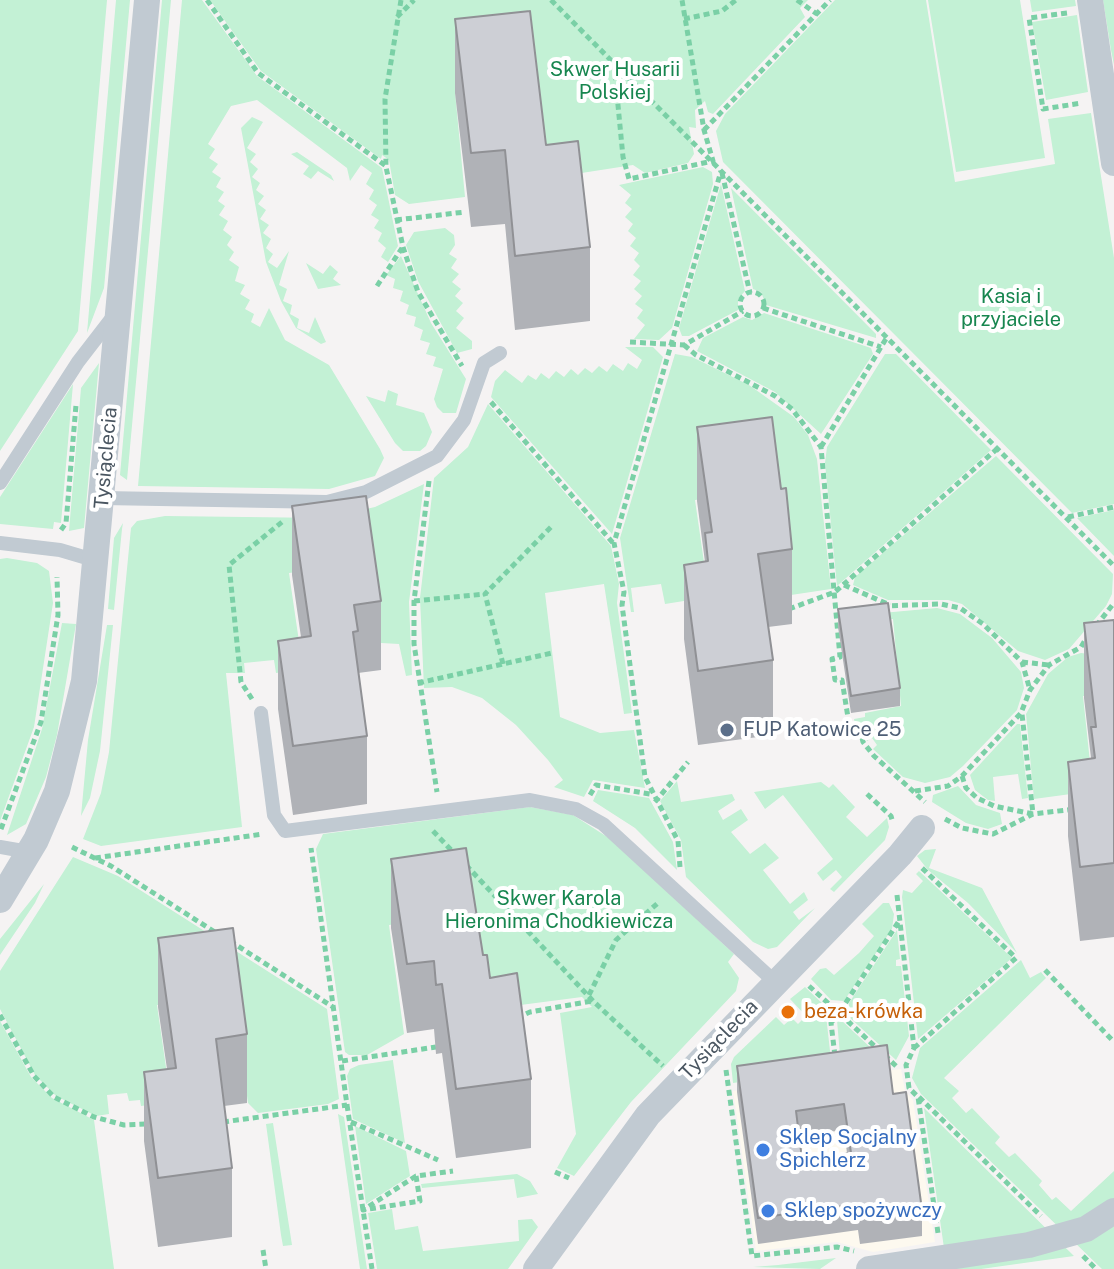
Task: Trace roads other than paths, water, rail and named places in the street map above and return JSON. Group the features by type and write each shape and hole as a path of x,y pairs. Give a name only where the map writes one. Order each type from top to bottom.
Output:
{"street":[{"name":"Tysiąclecia","path":"0,900 29,852 57,791 73,737 84,681 147,0"},
{"path":"1091,5 1114,163"},
{"name":"Tysiąclecia","path":"536,1269 648,1115 905,850 932,818"},
{"path":"864,1261 942,1258 1063,1237 1086,1229 1114,1211"}],"lane":[{"path":"0,483 78,362 118,311"},
{"path":"103,498 327,502 366,492 437,456 464,420 484,363 500,353"},
{"path":"0,543 60,550 97,561"},
{"path":"261,713 274,815 285,831 530,800 576,809 603,824 775,982"},
{"path":"0,847 29,852"}],"place":[{"name":"FUP Katowice 25","path":"727,730"},
{"name":"beza-krówka","path":"788,1012"},
{"name":"Sklep Socjalny Spichlerz","path":"763,1150"},
{"name":"Sklep spożywczy","path":"768,1211"}],"park label":[{"name":"Skwer Husarii Polskiej","path":"615,82"},
{"name":"Kasia i przyjaciele","path":"1011,308"},
{"name":"Skwer Karola Hieronima Chodkiewicza","path":"559,910"}]}
